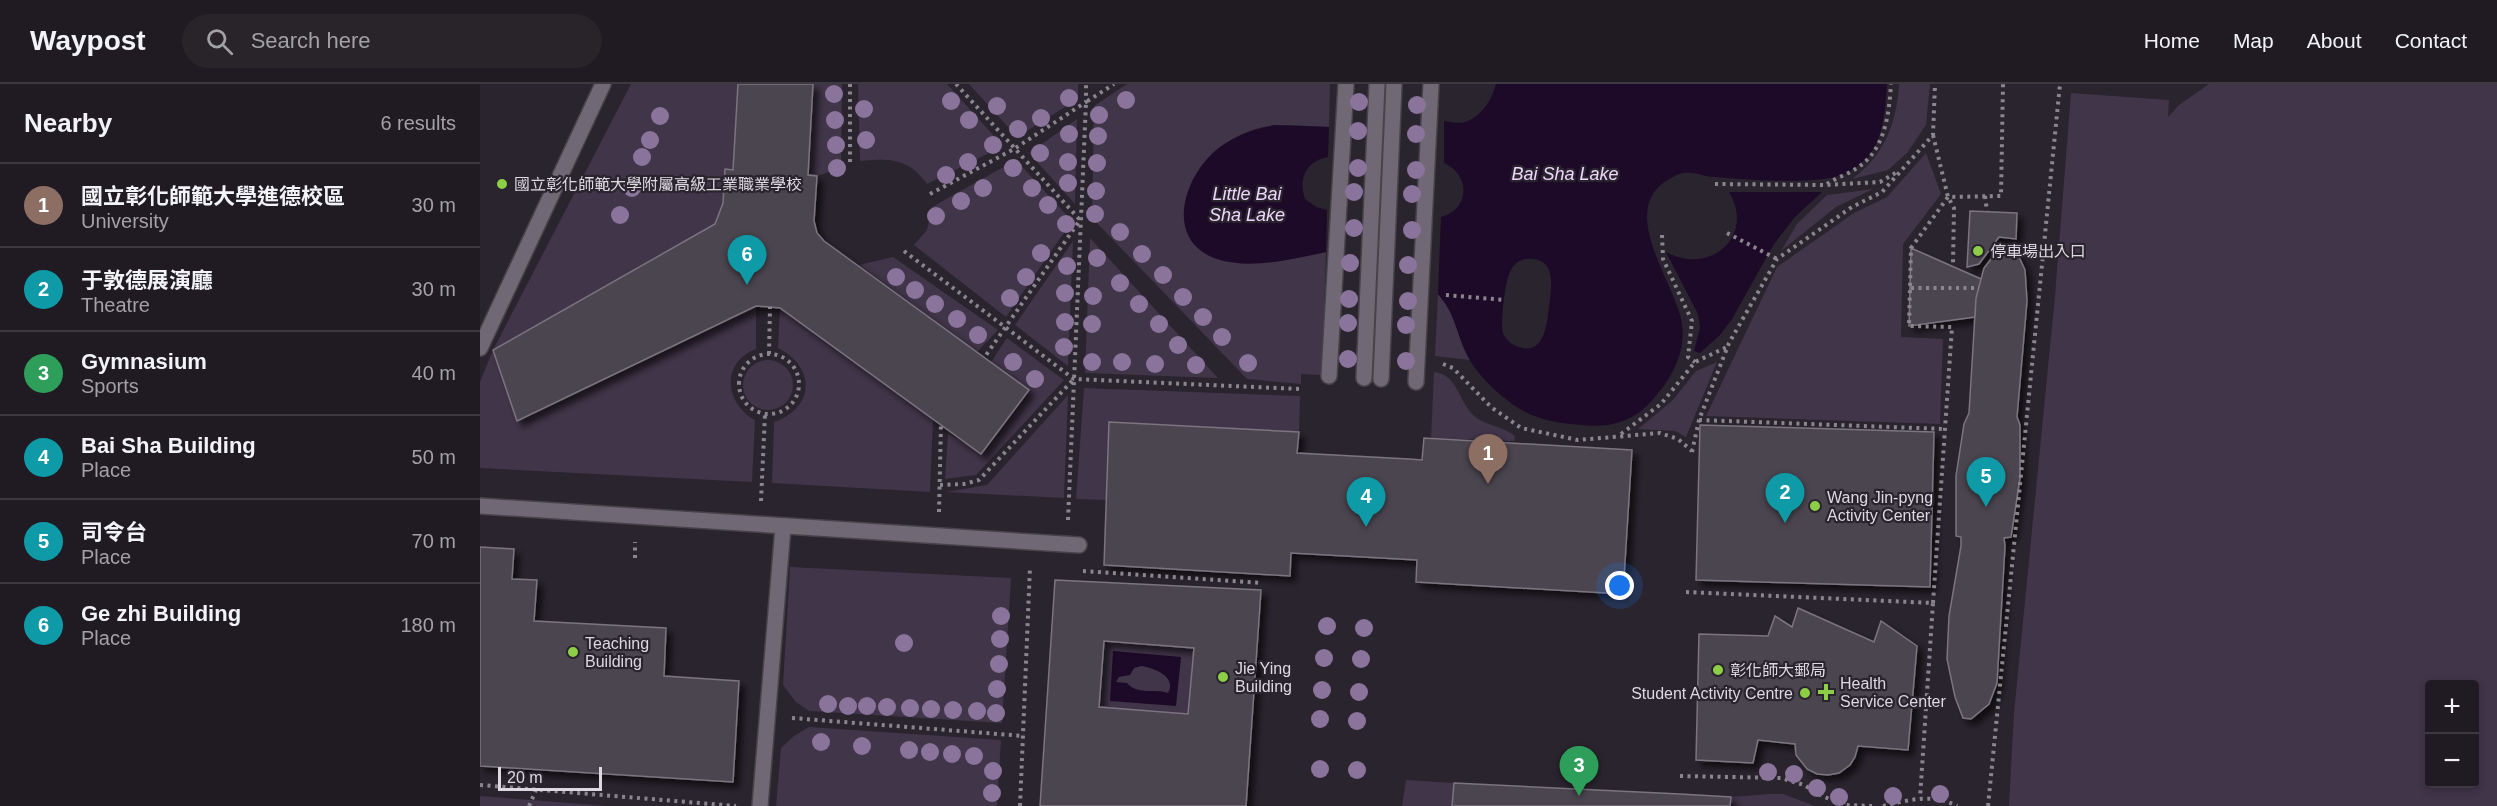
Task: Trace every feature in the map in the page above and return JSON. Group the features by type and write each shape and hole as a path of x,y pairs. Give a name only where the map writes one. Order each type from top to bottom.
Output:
{"street":[{"path":"480,348 603,84"},
{"path":"1329,376 1346,84"},
{"path":"1364,378 1377,84"},
{"path":"1381,379 1394,84"},
{"path":"1416,381 1431,84"},
{"path":"480,506 1073,545"},
{"path":"760,806 783,527"}],"path":[{"path":"850,84 850,164"},
{"path":"956,84 1080,220"},
{"path":"1086,84 1074,379 1073,545 1078,571 1261,583"},
{"path":"930,194 1014,148 1114,84"},
{"path":"1824,185 1856,169 1877,147 1888,117 1892,84"},
{"path":"1935,84 1933,135 1948,197 1954,208 1953,264"},
{"path":"1948,197 2001,196 2003,84"},
{"path":"1988,806 2060,84"},
{"path":"1434,364 1453,368 1491,407 1521,428 1578,440 1660,433 1678,439 1692,452 1699,420 1728,346 1777,259 1852,207 1882,192 1933,135"},
{"path":"1715,184 1824,185 1880,182 1902,169"},
{"path":"1985,196 1987,211"},
{"path":"1920,798 1952,327 1910,326 1911,248 1948,197"},
{"path":"984,358 1080,220"},
{"path":"1727,233 1777,259"},
{"path":"1662,235 1663,259 1692,321 1688,357 1695,362"},
{"path":"904,251 1074,379 1300,389"},
{"path":"1911,288 1979,288"},
{"path":"1438,294 1505,300"},
{"path":"769,354 770,307"},
{"path":"1618,436 1661,404 1695,362 1728,346"},
{"path":"769,354 787,361 794,368 799,386 792,404 775,414 765,414 747,406 738,388 739,378 750,361 769,354"},
{"path":"940,485 964,484 979,480 1074,379"},
{"path":"760,526 765,414"},
{"path":"1699,420 1946,429"},
{"path":"938,537 941,424"},
{"path":"1020,806 1031,542"},
{"path":"1686,592 1933,603"},
{"path":"767,717 1024,736"},
{"path":"1680,777 1781,778 1804,784 1822,796 1845,805 1872,806"},
{"path":"480,785 740,806"},
{"path":"529,806 536,790"},
{"path":"1883,806 1920,798 1950,802 1957,806"}],"shaded area":[{"path":"631,84 738,84 733,170 726,169 723,203 714,229 493,351 517,421 756,306 756,349 744,355 736,364 731,384 737,404 755,420 752,482 480,468 480,382 493,350"},
{"path":"813,84 842,84 841,168 817,176 808,175"},
{"path":"858,84 947,84 1003,146 927,184 913,169 898,162 860,161"},
{"path":"969,84 1078,84 1078,99 1017,137"},
{"path":"1127,84 1330,84 1329,127 1279,125 1247,132 1224,144 1214,153 1205,162 1191,184 1274,262 1326,252 1322,375 1301,374 1301,384 1247,379 1092,218 1094,106"},
{"path":"1899,84 1930,84 1926,125 1907,153 1888,170 1852,179 1873,160 1887,137 1895,112"},
{"path":"2209,84 2497,84 2497,806 2009,806 2014,713 2055,296 2071,93 2169,100 2168,117 2179,105"},
{"path":"1077,119 1075,204 1029,153"},
{"path":"1926,153 1941,194 1903,244 1901,337 1943,339 1940,424 1706,416 1777,267 1854,213 1887,197"},
{"path":"1016,160 1072,221 1006,317 914,245 927,230 932,207"},
{"path":"1873,189 1836,207 1781,251 1797,224 1827,195"},
{"path":"1090,238 1218,378 1085,373"},
{"path":"1073,241 1068,366 1015,325"},
{"path":"893,257 998,330 977,352 859,265"},
{"path":"1438,294 1451,311 1470,360 1435,356"},
{"path":"780,308 933,419 930,492 772,483 774,422 788,416 797,407 806,387 799,366 778,348"},
{"path":"1007,338 1064,380 976,475 945,479 948,433 982,453 1028,390 991,362"},
{"path":"763,360 773,360 786,367 793,380 793,390 786,403 773,410 763,410 754,406 747,399 743,390 743,380 747,371 754,364"},
{"path":"1717,362 1686,437 1675,431 1638,429 1673,400 1696,371"},
{"path":"1434,372 1442,374 1453,383 1473,415 1515,436 1514,441 1431,438"},
{"path":"1084,388 1300,396 1299,432 1109,422 1107,500 1076,499"},
{"path":"1068,395 1064,498 946,492 987,485"},
{"path":"790,567 1011,578 1002,723 809,711 796,702 783,685"},
{"path":"1104,641 1194,648 1188,714 1099,707"},
{"path":"809,727 1001,740 997,806 776,806 781,748 794,736"},
{"path":"1406,780 1454,783 1452,806 1402,806"},
{"path":"1783,794 1815,806 1730,806 1731,797"},
{"path":"480,796 608,806 480,806"}],"water":[{"name":"Bai Sha Lake","path":"1496,84 1887,84 1878,140 1869,156 1847,173 1813,180 1779,181 1716,177 1688,172 1669,179 1654,193 1648,209 1648,228 1653,248 1678,308 1683,334 1680,354 1667,382 1638,413 1621,422 1592,426 1561,423 1532,415 1500,394 1482,377 1468,358 1451,314 1438,294 1441,217 1458,207 1464,191 1459,175 1444,163 1444,121 1460,123 1471,120 1489,102","holes":["1525,259 1543,262 1550,274 1550,298 1542,338 1538,344 1525,349 1512,344 1503,333 1504,302 1507,282 1513,266"]},
{"name":"Little Bai Sha Lake","path":"1274,125 1329,127 1328,157 1314,162 1303,178 1305,199 1316,207 1327,210 1326,252 1286,260 1244,264 1217,259 1200,250 1190,238 1185,224 1184,209 1194,177 1221,146 1243,134"},
{"path":"1729,192 1822,192 1795,217 1774,244 1732,319 1720,335 1700,353 1694,351 1700,328 1698,314 1666,252 1682,258 1698,259 1724,248 1737,224 1736,208"},
{"path":"1113,651 1181,657 1176,706 1110,701","holes":["1147,667 1167,678 1170,682 1168,693 1142,691 1127,683 1116,682 1119,677 1130,675 1134,668"]}],"building":[{"path":"738,84 813,84 808,175 817,176 814,221 817,233 824,241 1029,390 981,454 780,308 756,306 517,421 493,350 715,224 723,203 725,169 733,170"},
{"name":"停車場出入口","path":"1970,211 2017,213 2016,239 1999,237 1979,264 1967,267"},
{"path":"2013,244 2025,270 2027,301 2017,417 2020,425 2020,478 2011,537 2004,538 1997,683 1989,704 1971,719 1963,718 1955,697 1947,659 1949,616 1961,546 1961,537 1956,536 1956,476 1964,424 1969,413 1976,298 1984,268 2002,245"},
{"path":"1911,248 1981,279 1976,298 1975,317 1909,326"},
{"path":"1109,422 1299,432 1297,453 1422,460 1424,438 1632,450 1623,594 1416,582 1417,560 1291,553 1290,576 1104,565"},
{"name":"Wang Jin-pyng Activity Center","path":"1700,425 1934,432 1930,587 1696,580"},
{"name":"Teaching Building","path":"480,547 514,549 512,579 537,580 534,621 666,628 664,676 739,681 733,782 480,766"},
{"name":"Jie Ying Building","path":"1055,580 1261,590 1246,806 1040,806","holes":["1104,641 1194,648 1188,714 1099,707"]},
{"name":"Student Activity Centre","path":"1798,608 1874,642 1881,621 1917,646 1908,750 1858,746 1850,765 1839,773 1828,775 1817,774 1807,769 1796,755 1795,744 1758,740 1753,763 1696,760 1699,634 1768,636 1775,616 1792,627"},
{"path":"1454,783 1731,797 1730,806 1452,806"}],"place":[{"name":"國立彰化師範大學附屬高級工業職業學校","path":"502,184"},
{"name":"停車場出入口","path":"1978,251"},
{"name":"Ge zhi Building","path":"747,285"},
{"name":"國立彰化師範大學進德校區","path":"1488,484"},
{"name":"Wang Jin-pyng Activity Center","path":"1815,506"},
{"name":"司令台","path":"1986,507"},
{"name":"于敦德展演廳","path":"1785,523"},
{"name":"Bai Sha Building","path":"1366,527"},
{"name":"Teaching Building","path":"573,652"},
{"name":"彰化師大郵局","path":"1718,670"},
{"name":"Jie Ying Building","path":"1223,677"},
{"name":"Health Service Center","path":"1826,692"},
{"name":"Student Activity Centre","path":"1805,693"},
{"name":"Gymnasium","path":"1579,796"}]}
